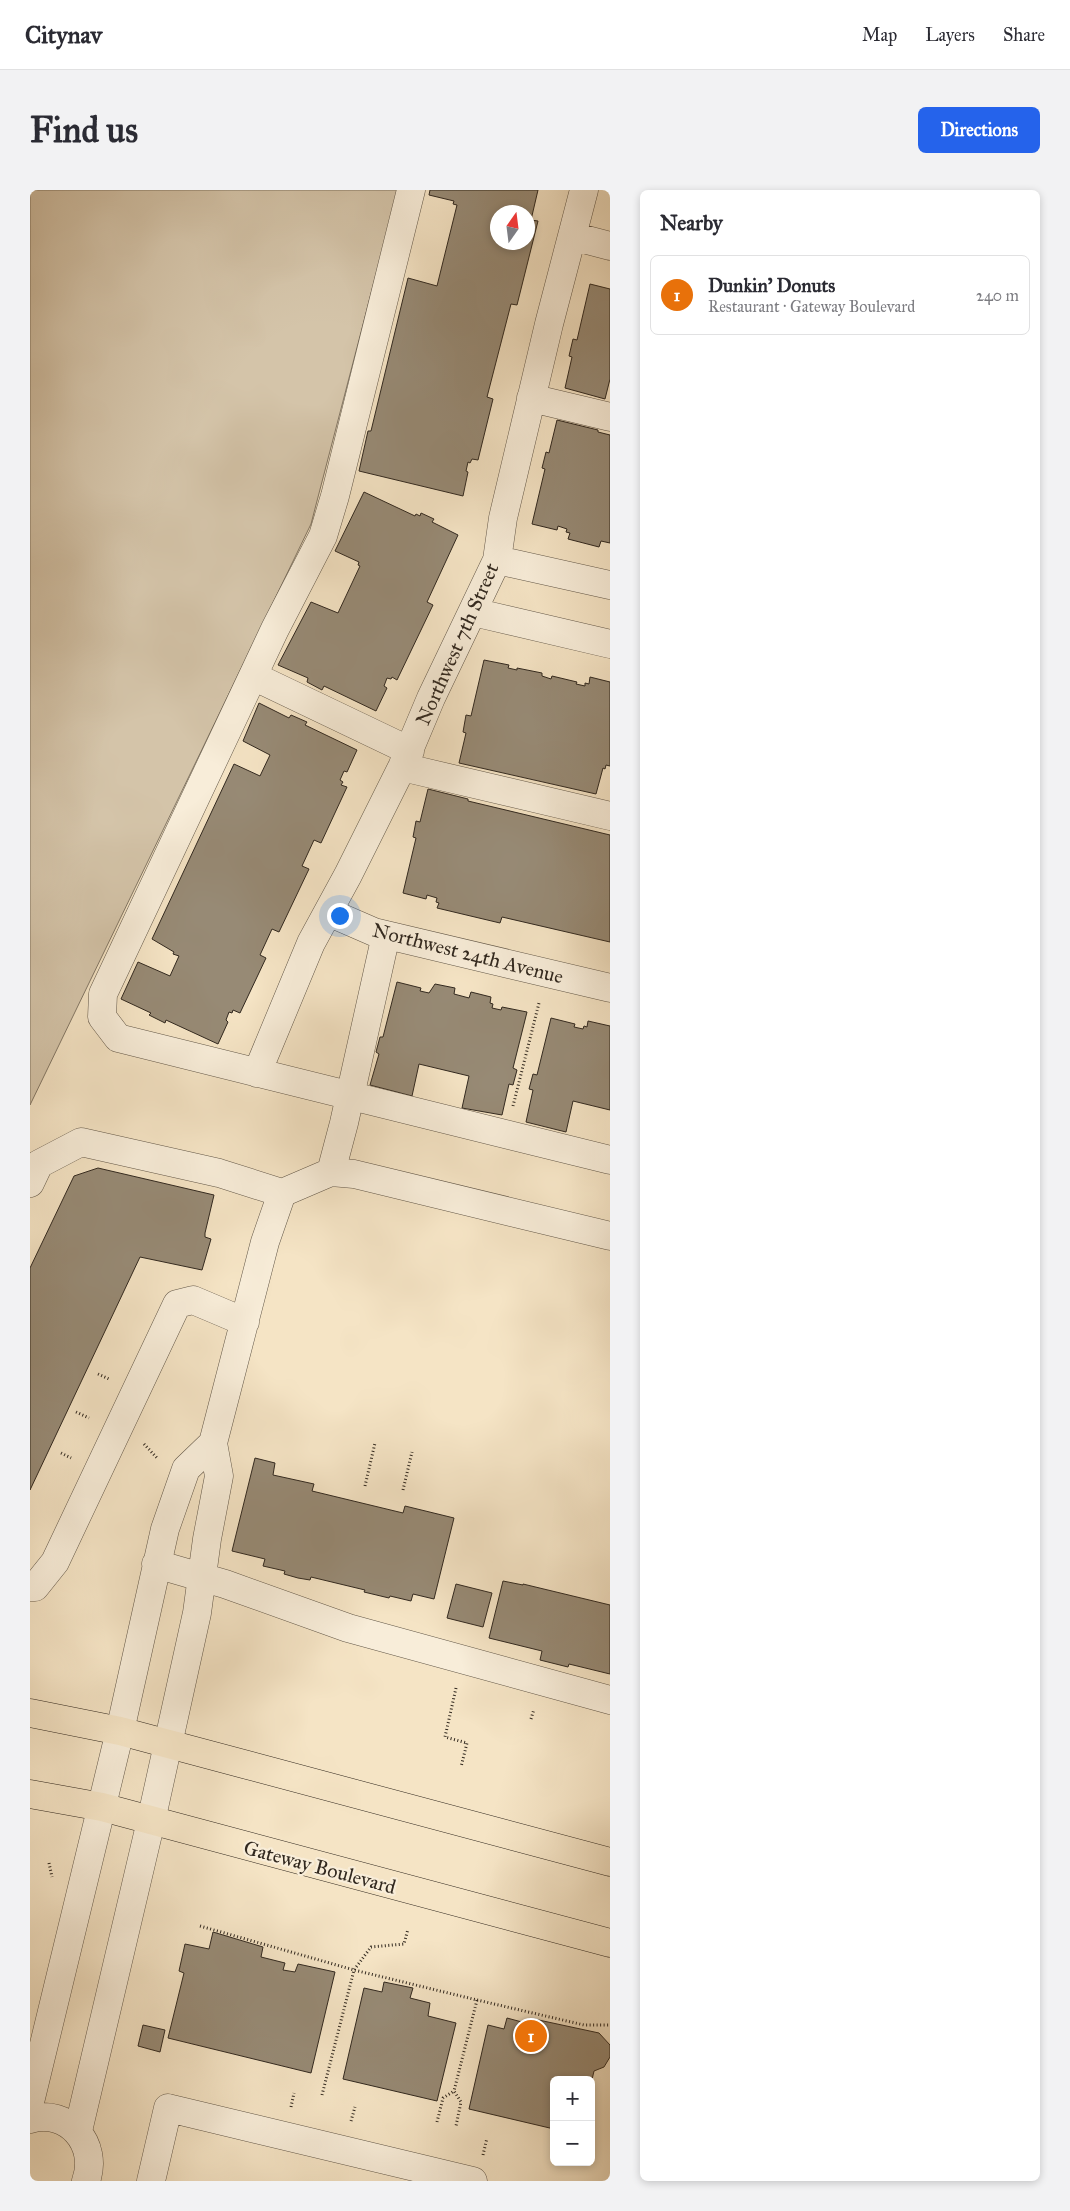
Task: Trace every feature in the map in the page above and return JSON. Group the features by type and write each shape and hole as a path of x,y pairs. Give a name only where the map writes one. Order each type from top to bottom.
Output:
{"main road":[{"path":"30,1713 120,1731 610,1862"},
{"name":"Gateway Boulevard","path":"30,1794 102,1808 610,1943"}],"street":[{"path":"410,190 335,496 323,536 254,676 103,994 102,1017 118,1038 610,1160"},
{"name":"Northwest 7th Street","path":"257,1073 311,943 406,759 435,690 497,560 503,518 531,398 584,190"},
{"path":"572,236 610,246"},
{"path":"531,398 610,417"},
{"path":"497,560 610,585"},
{"path":"473,612 610,644"},
{"path":"254,676 406,759 610,816"},
{"name":"Northwest 24th Avenue","path":"328,912 374,932 610,988"},
{"path":"331,1172 386,935"},
{"path":"30,1183 39,1164 81,1142 218,1173 282,1193 331,1172 354,1174 610,1236"},
{"path":"78,2131 152,1821 196,1613 219,1476 213,1443 265,1242 282,1193"},
{"path":"30,1586 35,1587 55,1562 177,1304 193,1300 245,1322"},
{"path":"30,2102 102,1808 165,1529 186,1469 213,1443"},
{"path":"156,1564 201,1576 348,1628 610,1700"},
{"path":"151,2181 168,2108 478,2171"},
{"path":"30,2119 53,2117 67,2122 78,2131 90,2154 89,2180"}],"path":[{"path":"512,1109 540,1002"},
{"path":"140,1442 146,1445 155,1457 162,1460"},
{"path":"365,1486 375,1443"},
{"path":"403,1490 412,1452"},
{"path":"457,1686 445,1737 467,1743 461,1767"},
{"path":"200,1926 354,1970 477,2000 584,2025 610,2025"},
{"path":"322,2096 354,1970 371,1947 404,1944 408,1928"},
{"path":"437,2122 443,2098 454,2091 477,2000"},
{"path":"454,2091 461,2102 456,2126"},
{"path":"478,2171 487,2138"}],"shaded area":[{"path":"30,190 398,190 311,524 30,1105"}],"building":[{"path":"430,190 538,190 534,205 490,205 490,250 531,250 517,305 511,304 487,397 493,399 478,460 472,459 470,463 468,462 463,496 359,471 368,431 371,431 408,278 437,286 457,205 453,204 454,201 429,195"},
{"path":"535,221 538,221 535,233"},
{"path":"590,284 610,289 610,379 605,399 565,388 572,357 569,356 573,339 577,340"},
{"path":"557,420 598,430 598,432 610,435 610,543 601,541 599,547 568,539 570,533 566,532 567,529 558,526 557,530 532,524 545,469 542,468 546,452 549,453"},
{"path":"364,492 415,516 416,514 420,516 421,513 434,519 432,522 458,535 427,602 433,605 397,680 392,677 391,679 387,678 384,686 387,688 376,711 324,686 322,690 307,682 308,678 278,665 311,602 338,613 360,566 358,565 359,562 335,551"},
{"path":"484,660 509,665 508,668 542,673 542,676 551,679 552,676 577,682 576,684 585,686 585,683 589,684 590,677 610,682 610,766 606,765 605,769 603,768 596,794 459,763 466,733 463,732 466,715 471,716"},
{"path":"259,703 289,718 291,715 307,722 305,725 357,750 347,772 344,771 340,780 343,782 341,785 347,787 321,843 314,840 302,866 309,869 279,932 272,929 260,955 266,958 240,1013 233,1010 232,1013 229,1012 226,1020 228,1022 218,1044 166,1020 165,1023 149,1015 151,1013 121,999 138,962 170,976 179,956 173,954 174,952 152,939 234,764 260,776 270,755 243,741"},
{"path":"428,789 468,799 468,801 610,835 610,942 502,917 500,923 437,908 439,903 436,902 437,898 427,895 426,899 403,893 416,838 413,837 416,821 420,822"},
{"path":"397,982 421,988 420,991 429,993 435,984 455,988 454,994 469,998 471,992 491,997 490,1003 493,1004 492,1008 501,1010 502,1007 527,1012 513,1068 517,1070 513,1085 509,1084 502,1115 462,1108 469,1076 419,1064 412,1096 370,1085 379,1054 376,1052 380,1037 383,1037"},
{"path":"551,1018 575,1024 574,1027 583,1029 584,1026 587,1027 588,1021 610,1026 610,1110 573,1101 566,1132 526,1122 533,1090 529,1089 533,1074 537,1075"},
{"path":"98,1168 214,1195 205,1233 205,1237 211,1239 202,1270 140,1257 30,1490 30,1268 74,1176"},
{"path":"255,1458 275,1463 273,1475 314,1484 312,1491 403,1513 405,1506 454,1518 434,1599 413,1594 411,1601 390,1596 389,1598 311,1577 310,1580 298,1578 284,1574 285,1571 263,1566 265,1559 232,1551"},
{"path":"503,1581 610,1605 610,1674 569,1664 568,1667 540,1660 542,1651 489,1638"},
{"path":"456,1584 492,1593 483,1627 447,1618"},
{"path":"213,1932 263,1947 261,1957 285,1963 283,1970 295,1972 298,1964 335,1972 311,2073 168,2038 184,1973 179,1971 185,1944 209,1949"},
{"path":"384,1982 413,1988 410,1998 430,2003 428,2016 456,2023 437,2101 343,2079 364,1988 382,1992"},
{"path":"507,2018 533,2025 534,2019 599,2033 610,2045 610,2057 604,2067 594,2071 593,2076 550,2076 550,2128 469,2109 488,2025 504,2029"},
{"path":"143,2025 165,2030 160,2052 138,2046"}],"place":[{"name":"Dunkin' Donuts","path":"531,2036"}]}
